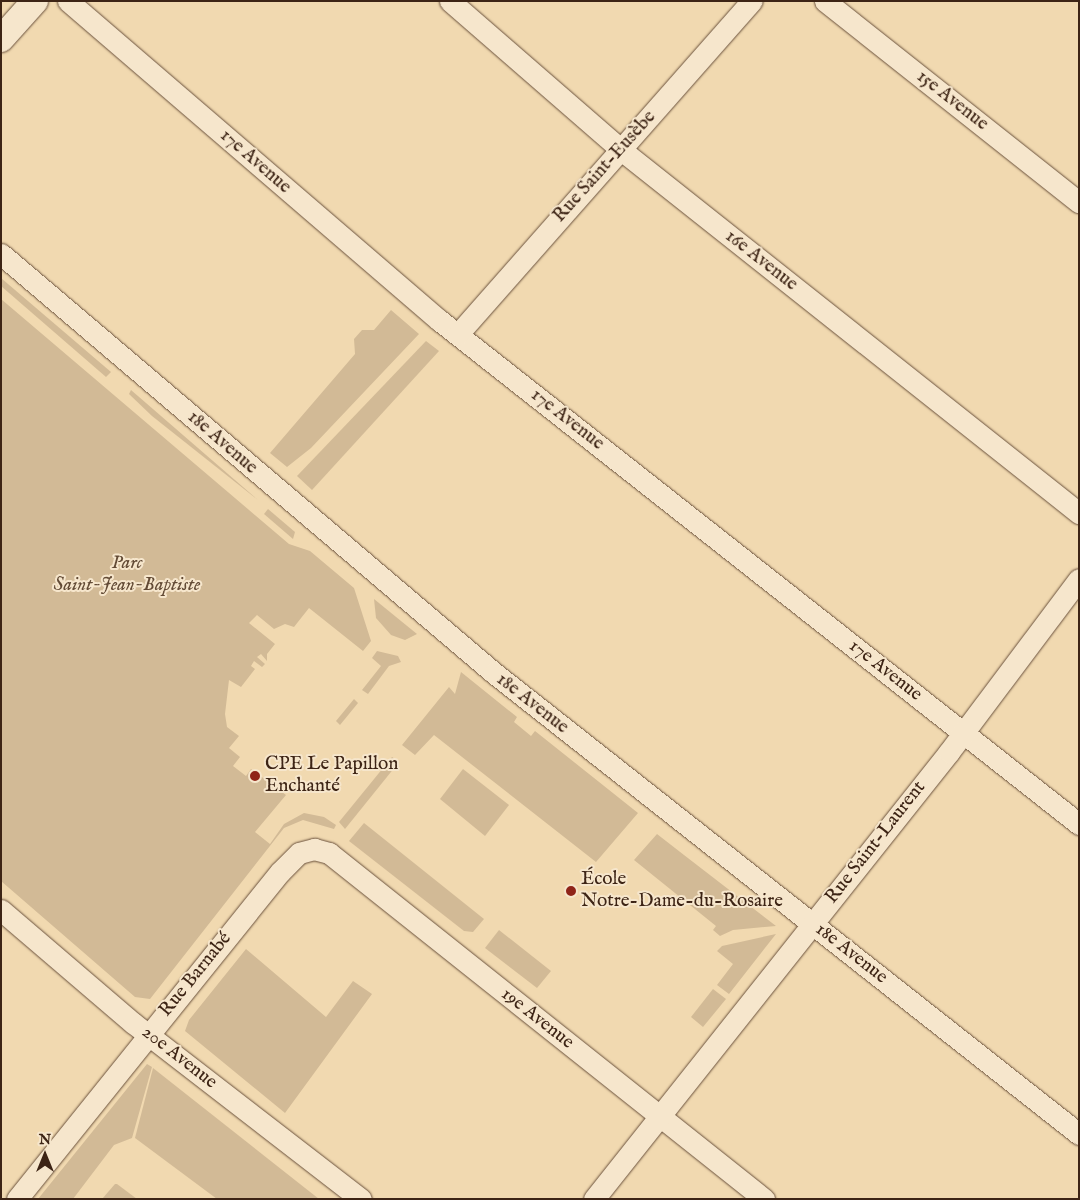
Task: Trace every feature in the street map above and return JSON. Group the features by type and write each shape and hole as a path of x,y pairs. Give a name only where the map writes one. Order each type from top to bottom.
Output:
{"street":[{"path":"1,39 35,1"},
{"name":"17e Avenue","path":"68,1 458,334 1079,824"},
{"name":"16e Avenue","path":"450,1 620,149 1079,513"},
{"name":"Rue Saint-Eusèbe","path":"458,334 752,1"},
{"name":"15e Avenue","path":"825,1 1079,202"},
{"name":"18e Avenue","path":"1,254 487,667 1079,1134"},
{"name":"Rue Saint-Laurent","path":"594,1199 813,924 1079,578"},
{"name":"Rue Barnabé","path":"17,1199 280,872 306,850"},
{"name":"19e Avenue","path":"306,850 328,854 764,1199"},
{"name":"20e Avenue","path":"1,910 149,1034 362,1199"}],"green space":[{"path":"1,278 111,372 106,377 1,286"},
{"name":"Parc Saint-Jean-Baptiste","path":"1,299 289,544 310,551 354,588 371,641 363,651 309,608 294,627 285,624 274,629 257,615 249,623 275,644 267,654 267,661 261,654 257,657 265,664 262,667 254,661 251,666 255,669 241,687 229,680 225,714 227,727 239,736 229,748 240,757 233,766 246,776 251,769 286,795 255,832 270,844 284,824 304,813 324,817 336,825 334,829 303,820 284,828 150,999 135,997 1,881"},
{"path":"391,310 419,334 311,448 287,467 270,453 355,354 354,339 362,330 374,330"},
{"path":"426,341 439,351 312,490 297,476"},
{"path":"131,390 258,500 152,416 129,394"},
{"path":"268,509 295,532 293,539 264,514"},
{"path":"374,599 417,634 405,640 391,635 376,618"},
{"path":"377,651 398,656 401,662 389,666 368,694 362,690 381,666 372,658"},
{"path":"461,672 517,717 514,722 531,736 535,731 638,813 596,862 434,735 415,755 402,745 449,687 455,694"},
{"path":"354,699 358,703 340,725 336,721"},
{"path":"392,757 399,762 345,829 339,822"},
{"path":"463,769 509,805 485,836 440,799"},
{"path":"364,823 484,919 473,932 464,931 349,841"},
{"path":"657,834 776,926 733,930 720,936 713,930 716,926 634,860"},
{"path":"499,930 551,971 537,988 485,948"},
{"path":"776,934 729,994 717,985 733,964 717,951 722,946"},
{"path":"246,949 326,1017 353,981 372,994 285,1113 185,1031 189,1020"},
{"path":"713,989 726,999 703,1027 691,1017"},
{"path":"147,1064 152,1067 132,1138 114,1145 73,1199 38,1199"},
{"path":"153,1068 319,1199 217,1199 135,1138"},
{"path":"117,1184 137,1199 102,1199"}],"place":[{"name":"CPE Le Papillon Enchanté","path":"255,776"},
{"name":"École Notre-Dame-du-Rosaire","path":"571,891"}]}
